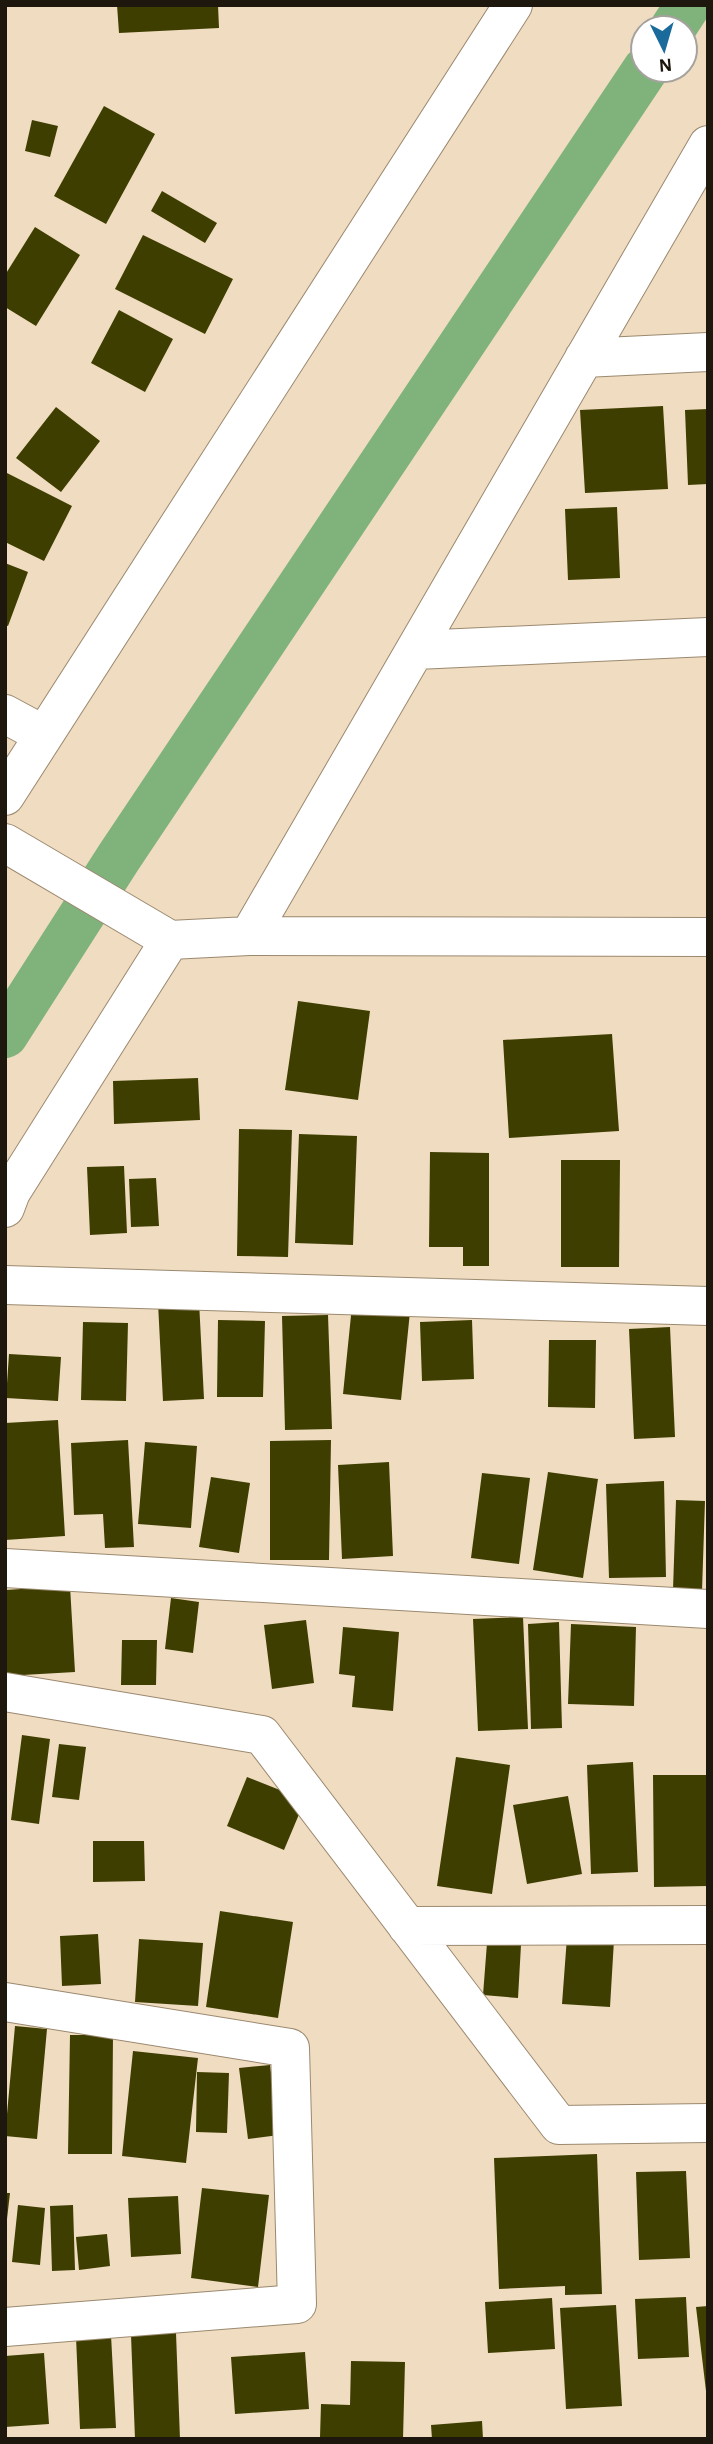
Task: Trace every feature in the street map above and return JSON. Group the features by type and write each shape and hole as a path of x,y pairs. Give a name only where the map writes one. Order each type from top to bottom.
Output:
{"street":[{"path":"5,796 513,5"},
{"path":"248,936 708,145"},
{"path":"584,358 708,352"},
{"path":"416,650 708,637"},
{"path":"5,714 44,736"},
{"path":"5,843 170,940 248,936 708,937"},
{"path":"5,1208 11,1192 170,940"},
{"path":"5,1285 708,1306"},
{"path":"5,1568 708,1609"},
{"path":"5,1692 262,1735 559,2125 708,2123"},
{"path":"407,1926 708,1924"},
{"path":"5,2002 290,2048 297,2304 5,2327"}],"building":[{"path":"117,5 218,5 219,28 119,33"},
{"path":"104,106 155,134 106,224 54,196"},
{"path":"32,120 58,126 50,157 25,151"},
{"path":"162,191 217,223 205,243 151,211"},
{"path":"35,227 80,255 36,326 5,307 5,275"},
{"path":"143,235 233,279 205,334 115,289"},
{"path":"119,310 173,339 145,392 91,363"},
{"path":"663,406 668,489 585,493 580,410"},
{"path":"56,407 100,441 61,492 16,458"},
{"path":"708,409 708,484 688,485 685,410"},
{"path":"5,472 72,506 44,561 5,542"},
{"path":"617,507 620,578 568,580 565,509"},
{"path":"5,563 28,572 8,626 5,625"},
{"path":"298,1001 370,1011 358,1100 285,1090"},
{"path":"612,1034 619,1131 509,1138 503,1040"},
{"path":"198,1078 200,1120 114,1124 113,1081"},
{"path":"239,1129 292,1130 288,1257 237,1256"},
{"path":"299,1134 357,1136 353,1245 295,1243"},
{"path":"430,1152 489,1153 489,1266 463,1266 463,1247 429,1247"},
{"path":"561,1160 620,1160 619,1267 561,1267"},
{"path":"124,1166 127,1233 90,1235 87,1167"},
{"path":"156,1178 159,1226 131,1227 129,1179"},
{"path":"353,1296 411,1302 401,1400 343,1394"},
{"path":"199,1301 204,1399 163,1401 158,1303"},
{"path":"328,1315 332,1429 285,1430 282,1316"},
{"path":"218,1320 265,1321 263,1397 217,1397"},
{"path":"472,1320 474,1379 422,1381 420,1322"},
{"path":"83,1322 128,1323 126,1401 81,1400"},
{"path":"670,1327 675,1437 634,1439 629,1329"},
{"path":"549,1340 596,1340 595,1408 548,1407"},
{"path":"9,1354 61,1357 58,1401 6,1398"},
{"path":"58,1420 65,1536 5,1540 5,1423"},
{"path":"128,1440 134,1547 105,1548 103,1514 74,1515 71,1443"},
{"path":"331,1440 329,1560 270,1560 270,1441"},
{"path":"145,1442 197,1446 191,1528 138,1524"},
{"path":"389,1462 393,1556 342,1559 338,1465"},
{"path":"548,1472 598,1479 583,1578 533,1570"},
{"path":"482,1473 530,1478 519,1564 471,1558"},
{"path":"211,1477 250,1483 239,1553 199,1547"},
{"path":"664,1481 666,1577 609,1578 606,1484"},
{"path":"676,1500 705,1501 702,1591 673,1590"},
{"path":"70,1586 75,1672 5,1676 5,1590"},
{"path":"171,1598 199,1602 193,1653 165,1649"},
{"path":"523,1617 528,1729 478,1731 473,1619"},
{"path":"306,1620 314,1683 272,1689 264,1625"},
{"path":"559,1622 562,1728 531,1729 528,1624"},
{"path":"571,1624 636,1627 634,1706 568,1704"},
{"path":"343,1627 399,1632 393,1711 352,1707 355,1676 339,1674"},
{"path":"122,1640 157,1640 156,1685 121,1685"},
{"path":"22,1735 50,1739 39,1824 11,1820"},
{"path":"59,1744 86,1747 79,1800 52,1797"},
{"path":"456,1757 510,1765 492,1894 437,1886"},
{"path":"633,1762 638,1872 591,1874 587,1765"},
{"path":"653,1775 708,1775 708,1886 654,1887"},
{"path":"247,1777 305,1800 284,1850 227,1826"},
{"path":"568,1796 582,1874 527,1884 513,1805"},
{"path":"93,1841 144,1841 145,1881 93,1882"},
{"path":"220,1911 293,1922 278,2018 206,2007"},
{"path":"98,1934 101,1984 62,1986 60,1936"},
{"path":"567,1937 614,1940 610,2007 562,2004"},
{"path":"139,1939 203,1943 198,2006 135,2002"},
{"path":"487,1943 521,1945 518,1998 483,1995"},
{"path":"15,2026 47,2029 37,2139 5,2136"},
{"path":"70,2035 113,2035 112,2154 68,2154"},
{"path":"133,2051 198,2058 186,2163 122,2156"},
{"path":"270,2065 279,2135 248,2139 239,2068"},
{"path":"197,2072 229,2073 227,2133 196,2132"},
{"path":"597,2154 602,2294 565,2295 565,2286 499,2289 494,2158"},
{"path":"686,2171 690,2258 639,2260 636,2172"},
{"path":"202,2188 269,2195 258,2287 191,2278"},
{"path":"5,2193 10,2193 7,2219 5,2218"},
{"path":"178,2196 181,2254 131,2257 128,2198"},
{"path":"18,2205 45,2208 40,2265 12,2262"},
{"path":"73,2205 75,2270 52,2271 50,2206"},
{"path":"107,2234 110,2266 79,2270 76,2237"},
{"path":"686,2297 689,2357 638,2359 635,2299"},
{"path":"552,2298 555,2349 488,2353 485,2302"},
{"path":"616,2305 622,2406 566,2409 560,2308"},
{"path":"708,2306 708,2391 706,2391 696,2307"},
{"path":"176,2333 180,2439 135,2439 131,2335"},
{"path":"111,2335 116,2428 80,2429 76,2337"},
{"path":"305,2352 309,2409 235,2414 231,2357"},
{"path":"44,2353 49,2424 5,2427 5,2356"},
{"path":"351,2361 405,2362 403,2439 320,2437 321,2404 350,2405"},
{"path":"482,2421 483,2439 432,2439 431,2425"}],"waterway":[{"path":"682,14 688,5"},
{"path":"5,1035 119,857 636,84"}]}
